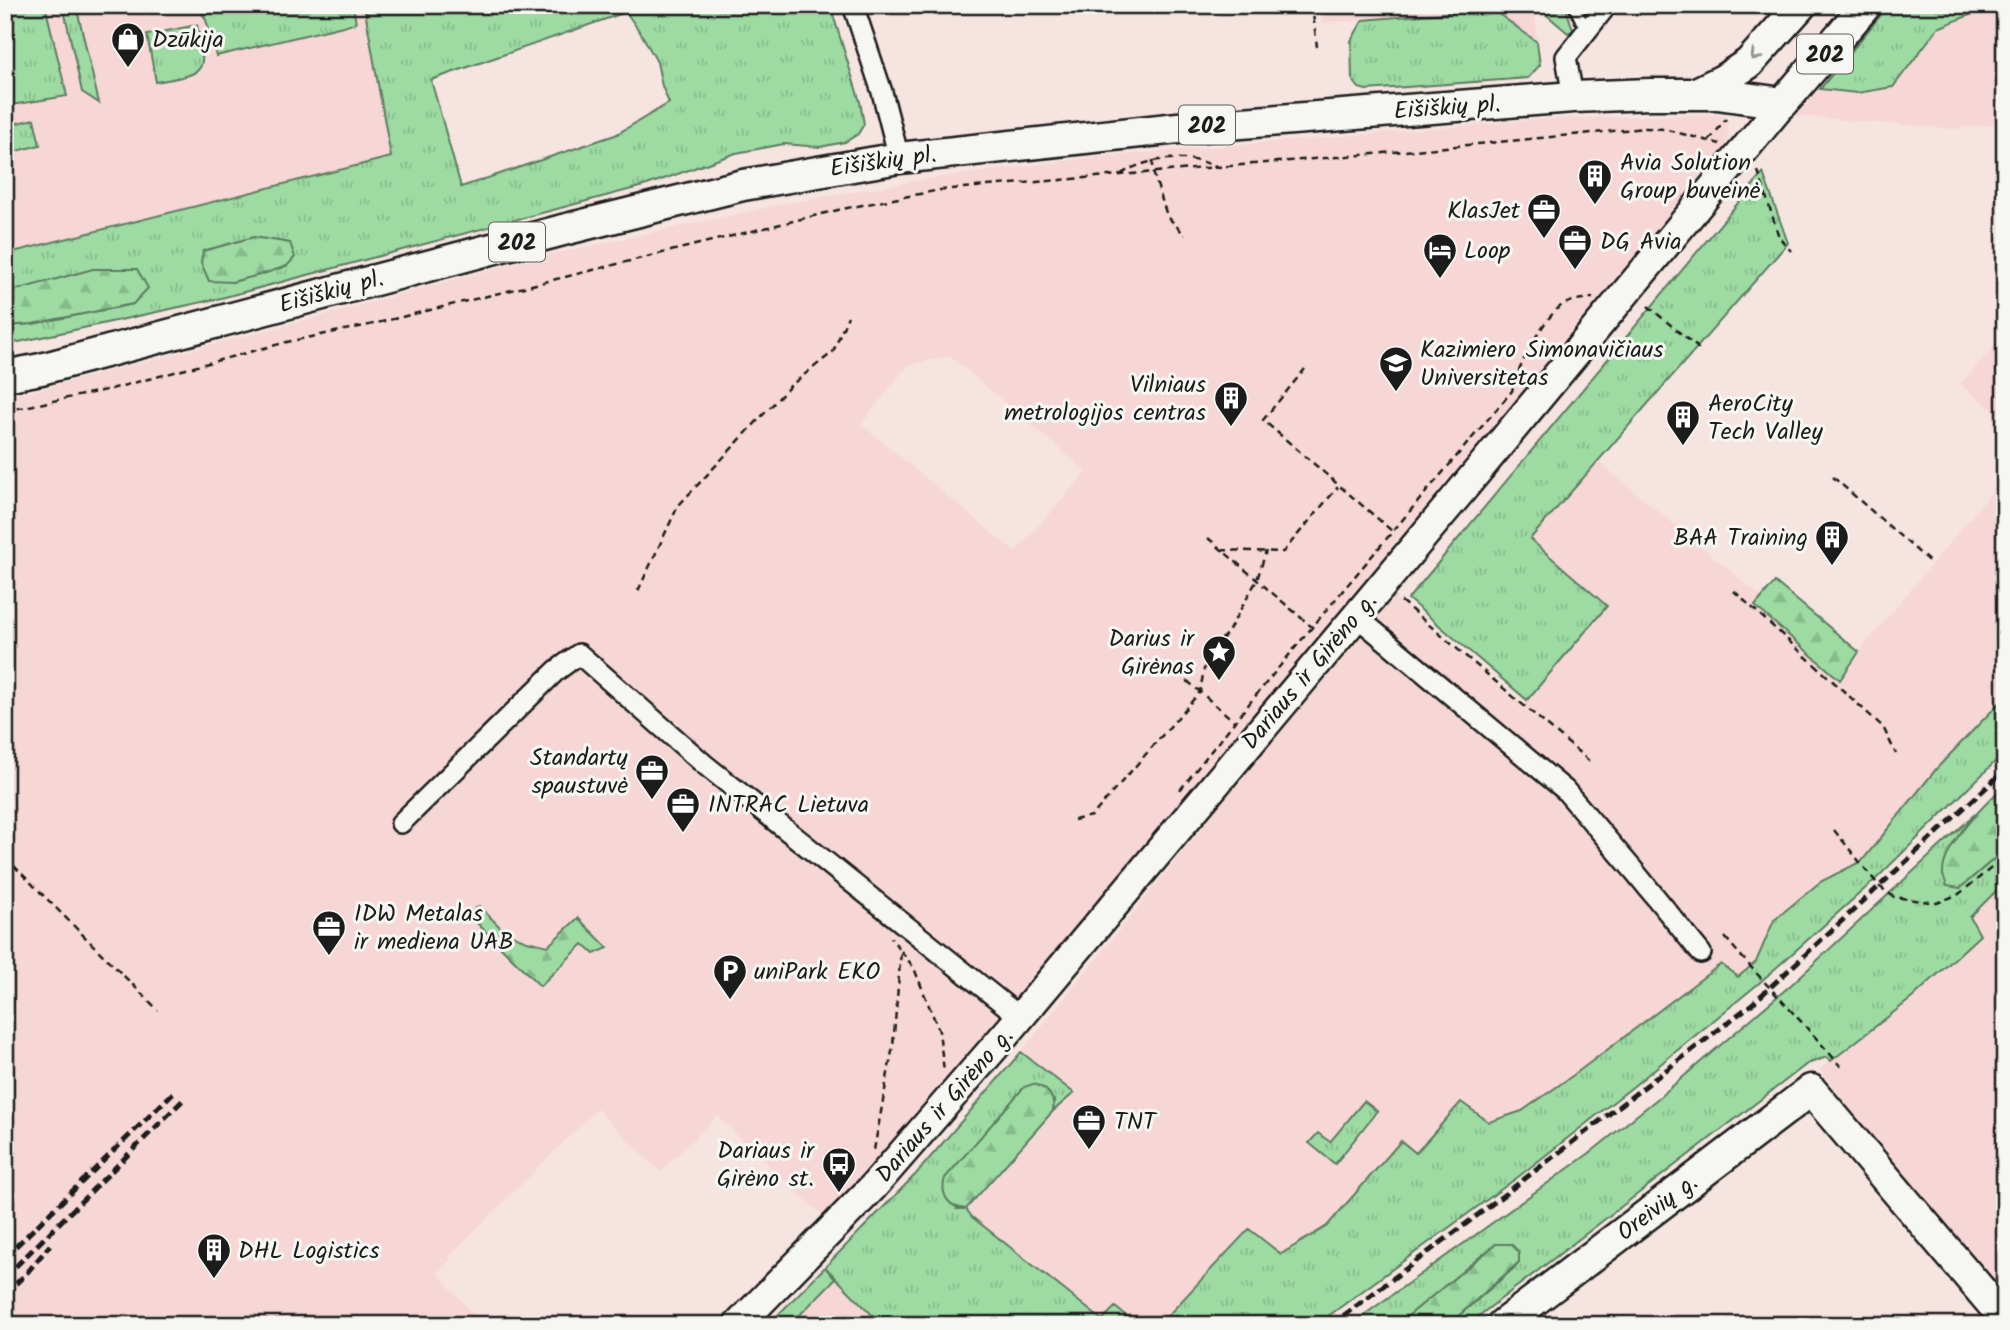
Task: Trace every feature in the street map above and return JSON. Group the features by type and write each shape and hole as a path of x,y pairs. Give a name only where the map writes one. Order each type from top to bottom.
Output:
{"main road":[{"path":"1694,94 1749,63 1801,5"},
{"name":"Dariaus ir Girėno g.","path":"738,1325 873,1187 1020,1017 1866,5"},
{"name":"Eišiškių pl.","path":"5,376 743,185 899,158 1178,128 1573,97 1717,94 1783,103"},
{"name":"Oreivių g.","path":"1502,1325 1811,1090 2005,1319"}],"street":[{"path":"853,5 882,92 899,158"},
{"path":"1573,97 1566,57 1607,5"},
{"path":"1356,616 1565,790 1701,953"},
{"path":"401,823 556,671 579,654 704,764 1020,1017"}],"lane":[{"path":"1573,5 1588,27"}],"path":[{"path":"1312,5 1317,47"},
{"path":"1998,101 2005,101"},
{"path":"5,411 111,389 287,342 369,325 842,209 940,190 1645,128 1664,129 1709,141"},
{"path":"1118,175 1153,160 1183,157 1219,167"},
{"path":"1153,160 1153,172 1167,216 1185,235"},
{"path":"1758,171 1779,237 1791,251"},
{"path":"1179,791 1312,627 1511,391 1540,330 1562,305 1595,299"},
{"path":"1648,306 1697,347 1700,353"},
{"path":"638,591 678,506 790,386 833,352 848,316"},
{"path":"1305,369 1263,420 1392,531"},
{"path":"1833,477 1932,564"},
{"path":"1221,550 1283,552 1339,486"},
{"path":"1208,538 1312,627"},
{"path":"1074,820 1093,817 1200,692 1204,669 1256,580 1266,551"},
{"path":"1734,591 1883,727 1896,754"},
{"path":"1401,601 1588,761"},
{"path":"1178,673 1234,721"},
{"path":"1833,830 1880,887 1894,897 1937,903 1958,894 2000,861 2005,862"},
{"path":"5,857 158,1010"},
{"path":"886,931 914,968 939,1031 944,1073"},
{"path":"1725,937 1840,1067"},
{"path":"874,1153 893,1046 901,951"}],"shaded area":[{"path":"5,5 364,5 391,157 5,254"},
{"path":"1322,5 1535,5 1537,42 1492,9 1323,23"},
{"path":"1889,5 2005,5 2005,123 1953,129 1796,116"},
{"path":"1710,114 1723,116 1728,121 1728,139 1724,149 901,1135 824,1217 717,1116 660,1172 597,1109 449,1256 451,1260 437,1273 480,1322 478,1325 5,1325 5,396 336,312 533,258 783,204 926,179 1097,157 1542,119","holes":["950,356 1087,472 1015,552 861,424 908,365"]},
{"path":"2005,335 2005,420 1960,384"},
{"path":"1598,461 1762,597 1755,605 1840,680 1859,652 2005,476 2005,697 1937,768 1862,861 1820,882 1774,920 1756,962 1738,977 1575,1074 1521,1111 1489,1122 1461,1102 1416,1153 1400,1142 1327,1226 1281,1254 1248,1229 1159,1325 1138,1325 1115,1307 1103,1320 972,1217 966,1209 1053,1111 1074,1093 1021,1052 1391,593 1523,706 1607,606 1530,539"},
{"path":"2005,882 2005,1294 1851,1111 1820,1069 1912,998 1979,935 1970,917"},
{"path":"835,1279 882,1325 790,1325"}],"green space":[{"path":"5,5 45,5 67,96 5,106"},
{"path":"63,5 76,5 99,103 82,92"},
{"path":"197,5 353,5 356,23 216,56 206,20"},
{"path":"364,5 830,5 860,102 864,124 858,134 845,142 820,147 784,144 736,153 647,185 221,298 5,345 5,326 32,324 133,304 44,284 5,293 5,254 391,157","holes":["626,12 657,62 669,103 615,135 461,187 431,80","254,237 287,265 232,282 203,251"]},
{"path":"1535,5 1565,5 1573,30 1568,33"},
{"path":"1889,5 1994,5 1938,28 1893,87 1857,93 1820,89"},
{"path":"1492,9 1537,42 1540,65 1528,78 1366,90 1359,88 1352,79 1351,41 1363,20"},
{"path":"197,25 202,54 199,69 185,76 156,82 147,35"},
{"path":"34,119 40,145 5,154 5,126"},
{"path":"1763,173 1788,243 1530,539 1607,606 1527,700 1408,599"},
{"path":"254,237 290,243 295,257 287,266 263,274 232,282 209,281 201,263 203,251"},
{"path":"93,269 137,269 148,288 133,304 32,324 5,326 5,293"},
{"path":"1775,582 1859,652 1840,680 1755,606"},
{"path":"2005,697 2005,752 1878,877 1758,984 1518,1177 1316,1325 1159,1325 1249,1229 1281,1254 1327,1226 1401,1141 1416,1153 1461,1102 1489,1122 1522,1111 1721,964 1738,977 1756,962 1774,920 1820,882 1862,861 1937,768"},
{"path":"2005,785 2005,855 1995,858 1960,888 1947,886 1943,875 1949,851 1966,826"},
{"path":"1975,814 1955,843 1943,876 1960,888 1995,858 2005,855 2005,882 1970,917 1980,935 1912,998 1831,1061 1827,1057 1807,1064 1467,1325 1448,1325 1513,1269 1519,1262 1519,1252 1496,1244 1397,1325 1350,1325 1591,1152 1662,1095 1792,984"},
{"path":"479,906 506,933 548,946 578,918 608,948 594,954 583,944 540,986 468,914"},
{"path":"1021,1052 1074,1093 1053,1111 1054,1101 957,1209 966,1209 972,1217 1102,1320 1115,1307 1138,1325 882,1325 825,1267 916,1174"},
{"path":"1033,1084 1049,1093 1053,1101 1053,1111 966,1209 954,1206 945,1195 945,1178 1024,1087"},
{"path":"1364,1101 1377,1111 1335,1164 1309,1143 1318,1133 1330,1142"},
{"path":"1496,1244 1511,1244 1519,1252 1519,1262 1448,1325 1397,1325"},
{"path":"825,1267 835,1279 790,1325 768,1325"}],"railway":[{"path":"1331,1325 1752,1004 2005,770"},
{"path":"5,1257 175,1091"},
{"path":"5,1277 183,1100"},
{"path":"5,1294 50,1245"}],"place":[{"name":"Dzūkija","path":"128,69"},
{"name":"Avia Solution Group buveinė","path":"1595,206"},
{"name":"KlasJet","path":"1544,240"},
{"name":"DG Avia","path":"1575,271"},
{"name":"Loop","path":"1440,280"},
{"name":"Kazimiero Simonavičiaus Universitetas","path":"1396,393"},
{"name":"Vilniaus metrologijos centras","path":"1231,428"},
{"name":"AeroCity Tech Valley","path":"1683,447"},
{"name":"BAA Training","path":"1832,567"},
{"name":"Darius ir Girėnas","path":"1219,682"},
{"name":"Standartų spaustuvė","path":"652,801"},
{"name":"INTRAC Lietuva","path":"683,834"},
{"name":"IDW Metalas ir mediena UAB","path":"329,957"},
{"name":"uniPark EKO","path":"730,1001"},
{"name":"TNT","path":"1089,1151"},
{"name":"Dariaus ir Girėno st.","path":"839,1194"},
{"name":"DHL Logistics","path":"214,1280"}]}
